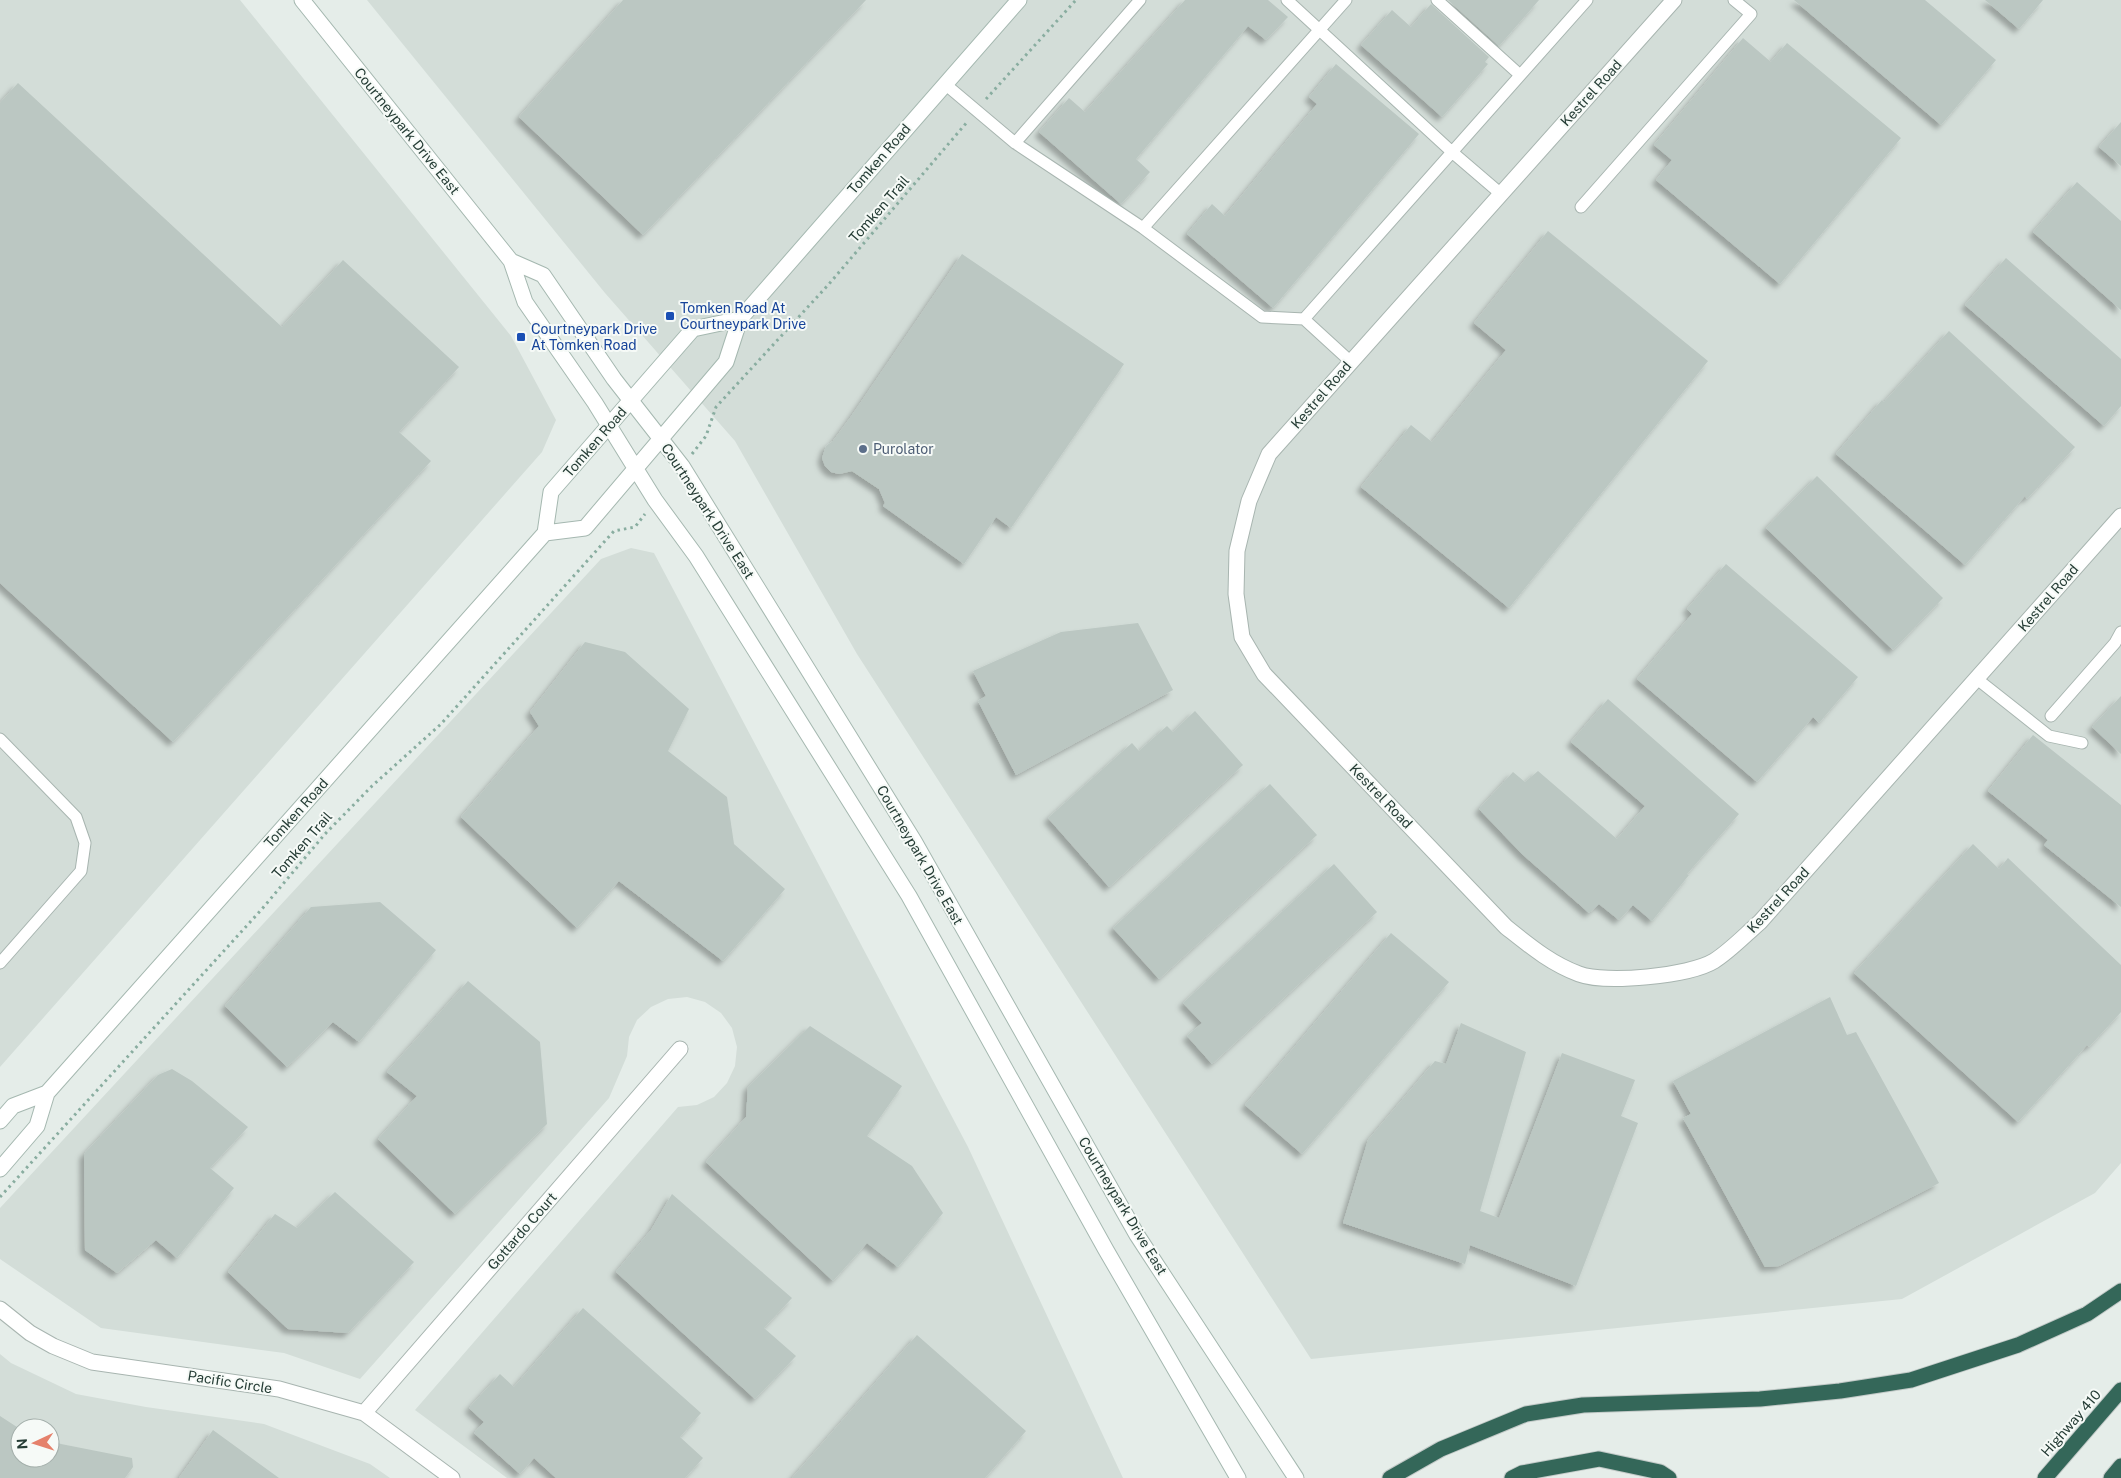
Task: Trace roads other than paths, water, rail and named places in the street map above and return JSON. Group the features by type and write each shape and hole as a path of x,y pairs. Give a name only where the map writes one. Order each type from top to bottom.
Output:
{"highway":[{"path":"1390,1478 1441,1449 1526,1414 1583,1405 1760,1399 1840,1391 1912,1380 2018,1345 2087,1314 2121,1291"},
{"name":"Highway 410","path":"2045,1478 2121,1390"},
{"path":"1512,1478 1522,1473 1599,1458 1660,1472 1669,1478"},
{"path":"2110,1478 2121,1466"}],"main road":[{"name":"Courtneypark Drive East","path":"302,0 511,261 525,302 609,425 655,500 696,556 909,896 1106,1250 1238,1478"},
{"name":"Tomken Road","path":"545,533 585,528 726,362 740,320 1019,0"},
{"name":"Kestrel Road","path":"1674,0 1269,454 1249,501 1237,551 1236,594 1242,637 1264,674 1506,927 1542,957 1581,975 1621,978 1668,976 1713,962 1760,922 2121,516"},
{"name":"Courtneypark Drive East","path":"511,261 543,275 614,379 682,466 914,841 1137,1235 1296,1478"},
{"name":"Tomken Road","path":"0,1169 37,1126 47,1093 545,533 551,492 609,425 693,329 740,320"},
{"name":"Gottardo Court","path":"364,1414 680,1049"},
{"name":"Tomken Road","path":"0,1121 13,1106 47,1093"},
{"name":"Pacific Circle","path":"0,1309 30,1333 54,1346 92,1362 279,1389 364,1414 452,1478"}],"lane":[{"path":"1015,143 1140,0"},
{"path":"1287,0 1452,152 1501,194"},
{"path":"1144,228 1346,0"},
{"path":"1436,0 1520,75"},
{"path":"1581,207 1751,14 1734,0"},
{"path":"1304,320 1585,1"},
{"path":"945,84 1015,143 1144,228 1262,317 1304,320 1351,362"},
{"path":"2051,716 2115,643 2121,632"},
{"path":"1977,679 2050,736 2082,743"},
{"path":"0,739 76,818 86,843 81,871 0,963"}],"place":[{"name":"Tomken Road At Courtneypark Drive","path":"670,316"},
{"name":"Courtneypark Drive At Tomken Road","path":"521,337"},
{"name":"Purolator","path":"863,449"}]}
